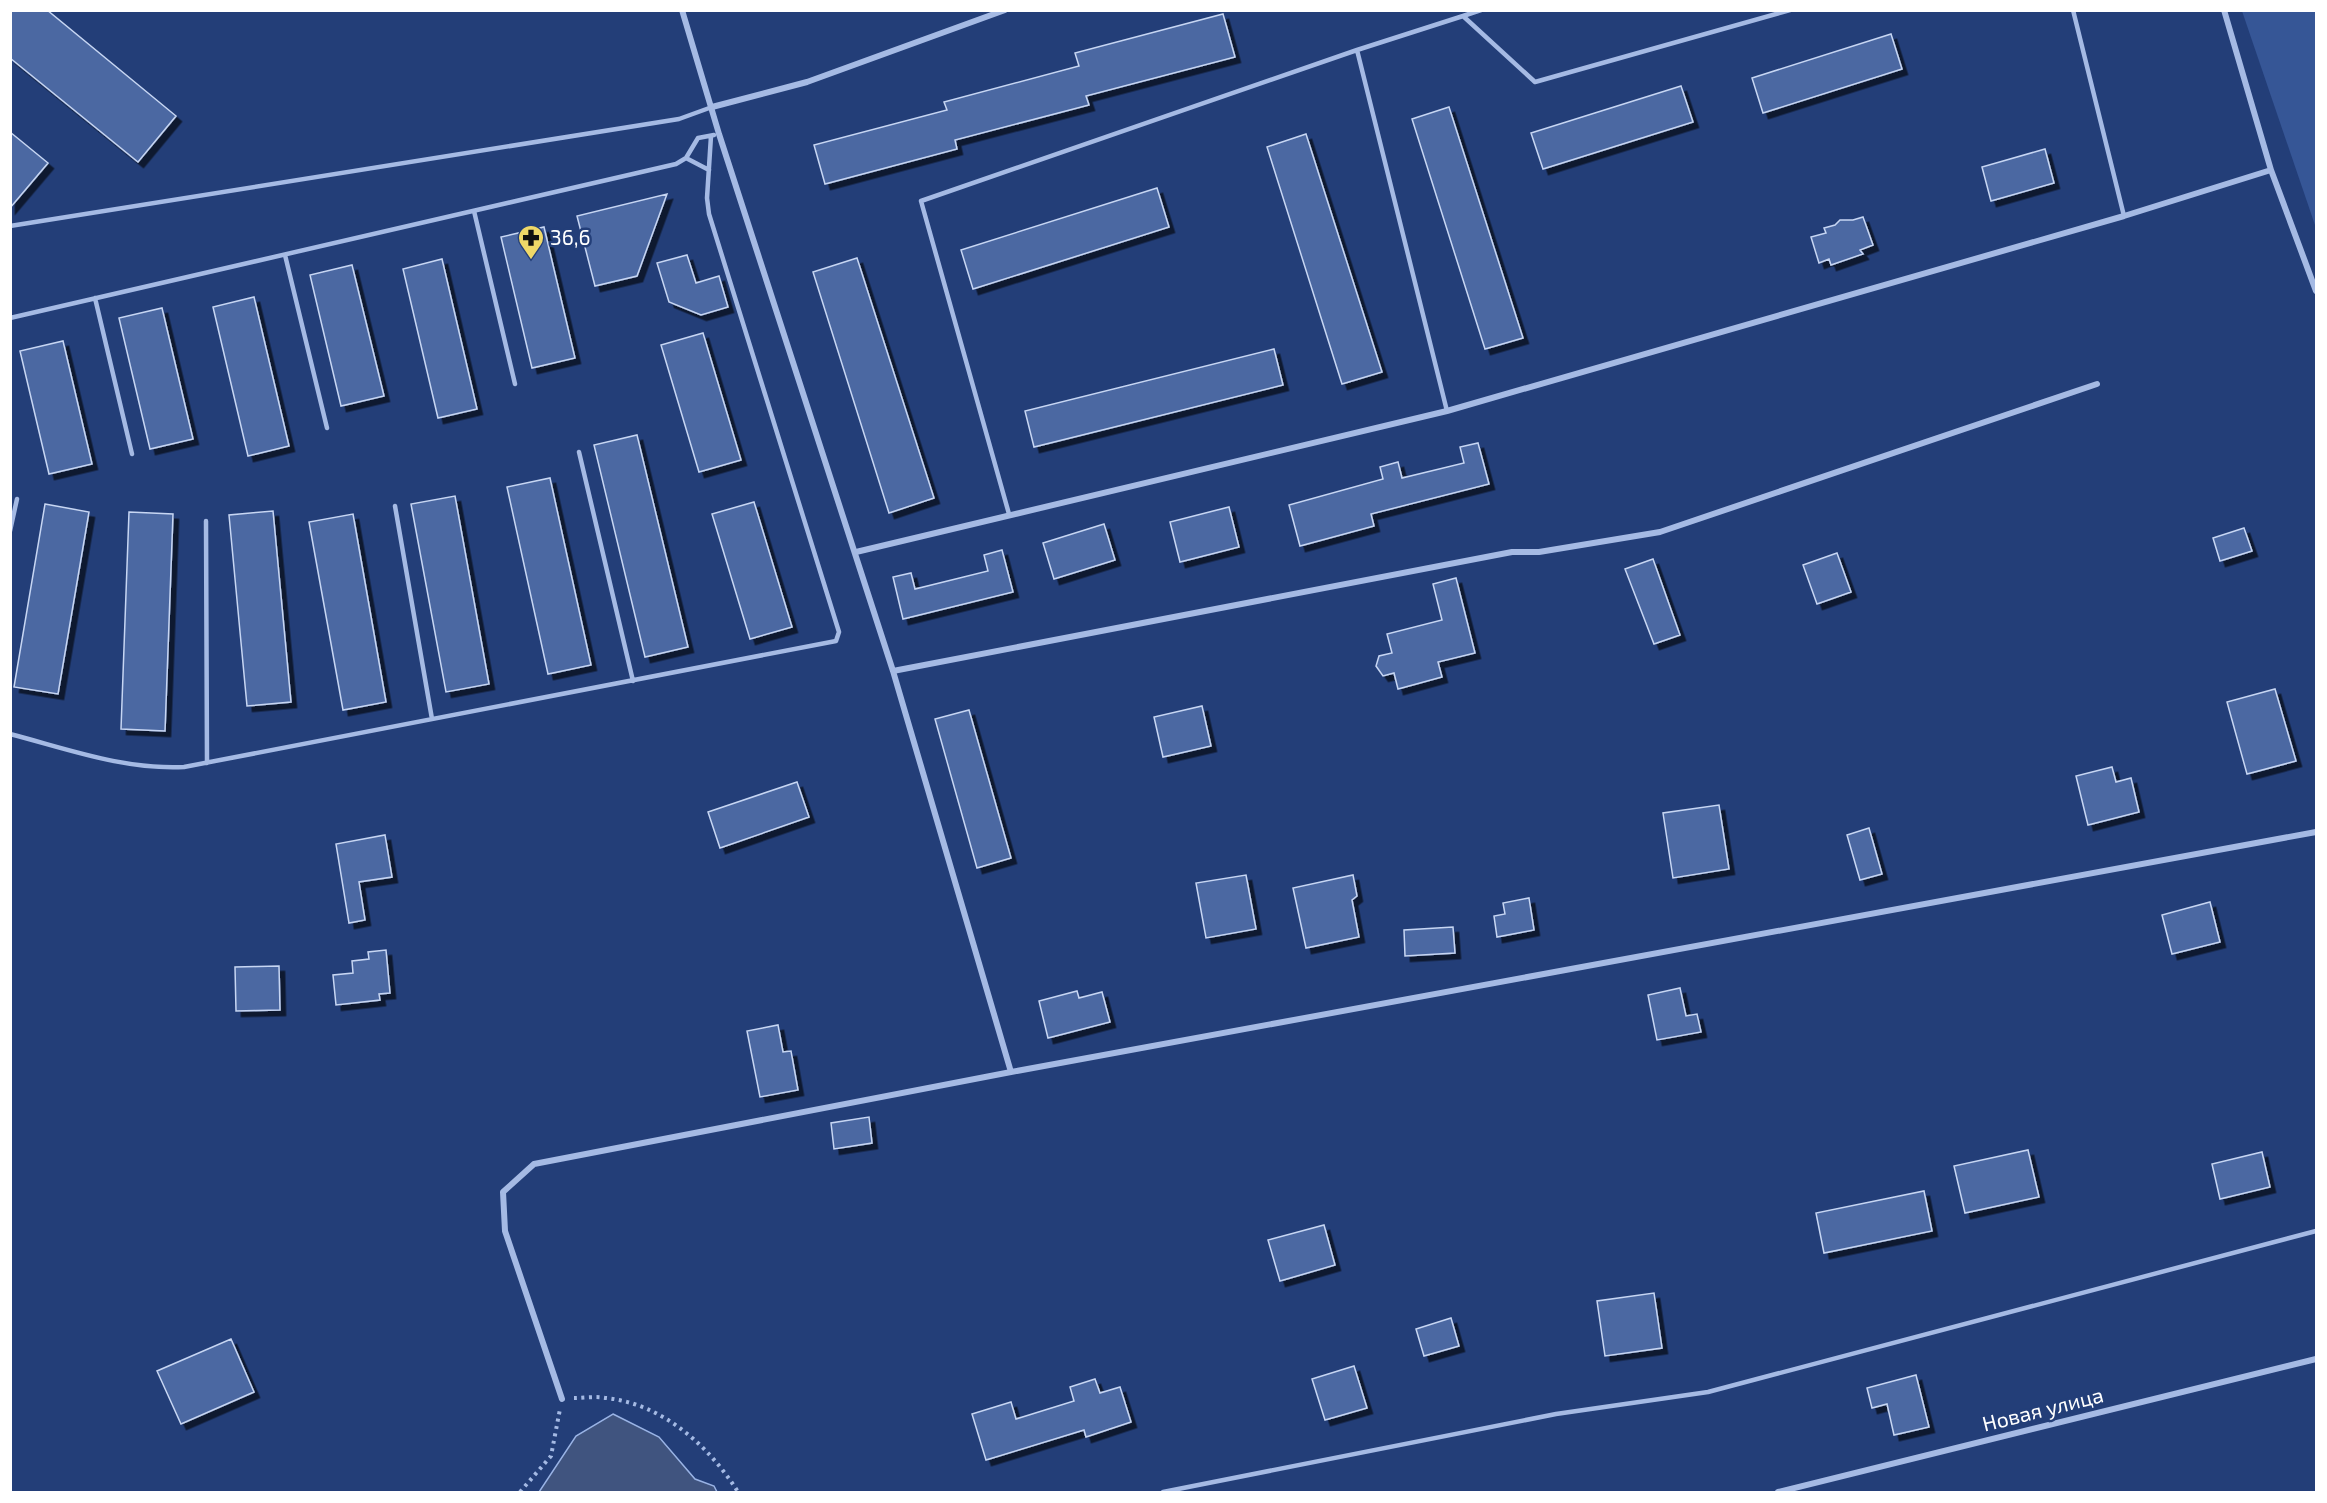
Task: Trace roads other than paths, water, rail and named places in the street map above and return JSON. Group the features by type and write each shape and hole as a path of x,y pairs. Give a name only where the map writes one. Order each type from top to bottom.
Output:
{"street":[{"path":"682,10 719,134 893,671 1011,1072"},
{"path":"712,107 807,82 1005,10"},
{"path":"2224,10 2271,170 2316,291"},
{"path":"856,552 1447,411 2124,216 2271,170"},
{"path":"893,671 1512,552 1539,552 1660,532 2097,384"},
{"path":"562,1399 505,1231 503,1192 534,1164 1011,1072 2316,832"},
{"name":"Новая улица","path":"1778,1492 2316,1359"}],"lane":[{"path":"1009,514 921,201 1357,50 1480,10"},
{"path":"1463,16 1536,82 1790,10"},
{"path":"2073,10 2124,216"},
{"path":"1357,50 1447,411"},
{"path":"10,226 679,119 712,107"},
{"path":"10,318 676,164 686,158 698,138 719,134"},
{"path":"10,734 126,765 155,768 184,767 831,643 839,637 709,214 707,198 711,136"},
{"path":"686,158 709,170"},
{"path":"474,211 515,384"},
{"path":"285,255 327,428"},
{"path":"95,298 132,454"},
{"path":"579,452 633,681"},
{"path":"10,531 17,499"},
{"path":"395,506 432,719"},
{"path":"206,521 207,763"},
{"path":"1163,1492 1556,1414 1708,1392 2316,1231"}],"place":[{"name":"36,6","path":"531,261"}]}
